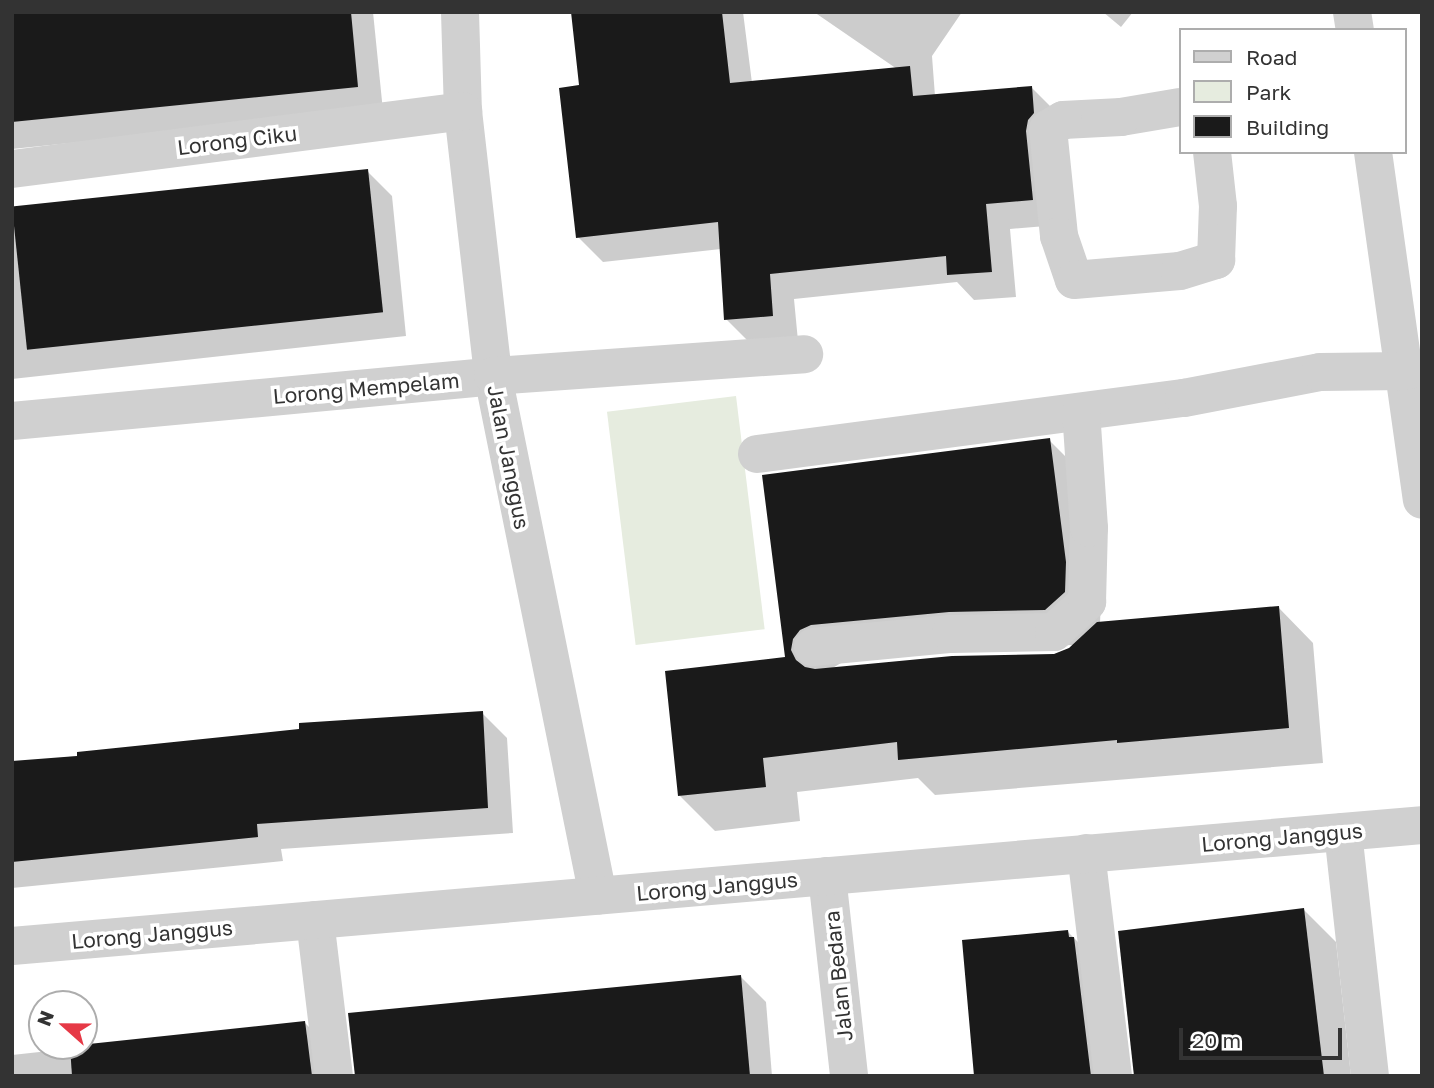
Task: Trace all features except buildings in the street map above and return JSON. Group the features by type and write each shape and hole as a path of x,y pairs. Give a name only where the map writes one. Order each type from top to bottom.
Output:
{"street":[{"name":"Jalan Janggus","path":"460,12 463,111 493,376 598,896"},
{"path":"1178,107 1121,117 1063,120 1048,129 1059,236 1074,280 1180,271 1216,260 1218,206 1212,154"},
{"name":"Lorong Ciku","path":"12,169 463,111"},
{"path":"1373,154 1406,371 1422,500"},
{"name":"Lorong Mempelam","path":"12,421 493,376 804,354"},
{"path":"757,454 1184,398 1320,372 1406,371"},
{"path":"813,647 951,634 1054,632 1087,603 1089,528 1081,412"},
{"name":"Lorong Janggus","path":"12,946 1422,825"},
{"path":"1343,832 1370,1076"},
{"path":"1086,853 1113,1076"},
{"name":"Jalan Bedara","path":"827,876 849,1076"},
{"path":"315,920 334,1076"}],"green space":[{"path":"736,396 765,629 636,645 607,412"}]}
